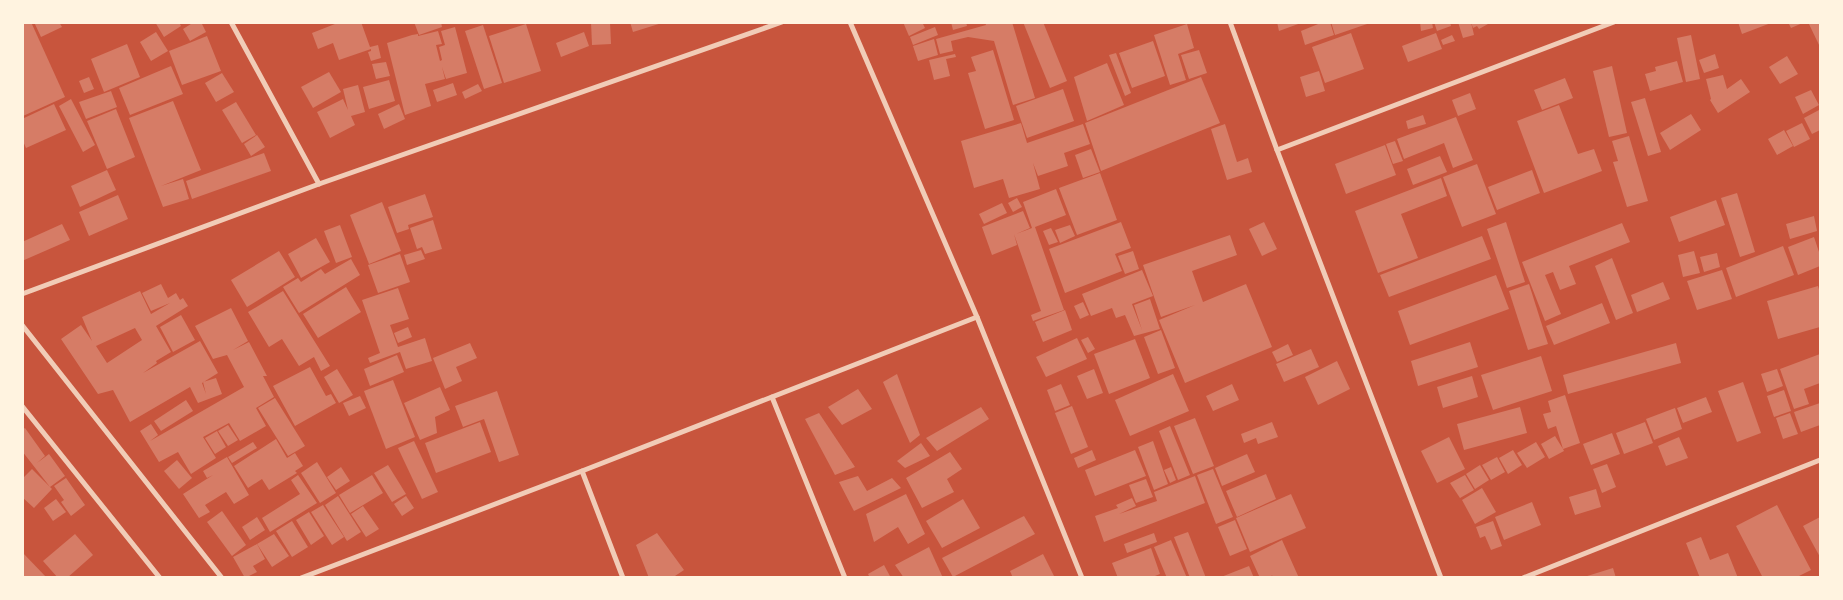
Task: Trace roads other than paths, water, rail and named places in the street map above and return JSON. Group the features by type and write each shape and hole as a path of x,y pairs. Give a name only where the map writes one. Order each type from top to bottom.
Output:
{"street":[{"path":"231,22 319,184"},
{"path":"22,294 319,184 782,22"},
{"path":"850,22 977,317 1082,578"},
{"path":"1230,22 1441,578"},
{"path":"1277,150 1614,22"},
{"path":"300,578 582,471 977,317"},
{"path":"22,325 222,578"},
{"path":"772,397 845,578"},
{"path":"22,406 160,578"},
{"path":"1523,578 1820,460"},
{"path":"582,471 623,578"}]}
